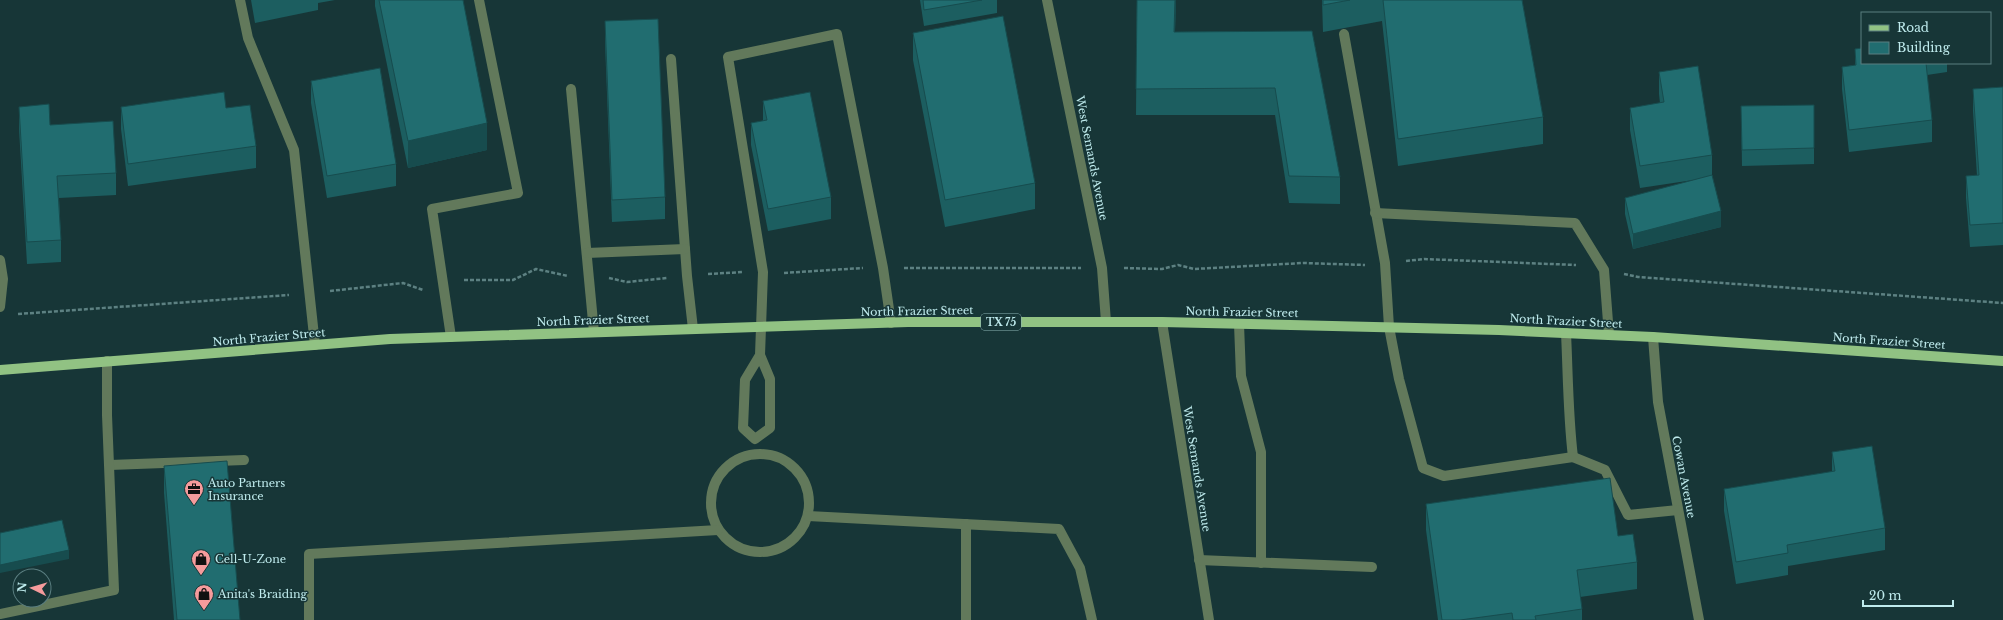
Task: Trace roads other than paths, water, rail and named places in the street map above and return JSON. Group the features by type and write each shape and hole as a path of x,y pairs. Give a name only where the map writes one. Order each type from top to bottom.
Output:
{"main road":[{"name":"North Frazier Street","path":"0,370 390,339 891,323 1106,322 1389,327 1566,333 1653,337 2003,361"}],"street":[{"path":"240,0 248,38 294,150 315,345"},
{"path":"451,337 432,209 518,193 479,0"},
{"name":"West Semands Avenue","path":"1048,0 1102,268 1106,322"},
{"path":"755,454 755,439 743,428 745,380 760,354 763,272 728,57 837,34 883,268 891,323"},
{"path":"1344,34 1384,263 1389,327 1399,379 1423,468 1444,476 1573,457 1605,470 1628,514 1678,510"},
{"path":"671,59 687,276 693,329"},
{"path":"571,89 594,332"},
{"path":"1376,212 1575,223 1604,270 1609,335"},
{"path":"587,253 685,249"},
{"path":"0,260 3,279 0,307"},
{"name":"West Semands Avenue","path":"1162,322 1209,620"},
{"path":"1239,324 1241,376 1261,452 1261,563"},
{"path":"1566,333 1569,387 1568,422 1573,457"},
{"name":"Cowan Avenue","path":"1653,337 1658,402 1699,620"},
{"path":"755,439 770,428 770,379 760,354"},
{"path":"0,614 17,616 114,590 106,361"},
{"path":"755,454 770,455 786,460 798,470 806,484 810,500 808,516 802,530 791,542 778,550 761,553 744,551 729,542 718,530 712,514 711,498 716,481 726,467 740,458 755,454"},
{"path":"110,465 244,460"},
{"path":"808,516 1059,529 1080,568 1092,620"},
{"path":"966,524 966,620"},
{"path":"309,620 309,554 718,530"},
{"path":"1199,560 1372,567"}],"place":[{"name":"Auto Partners Insurance","path":"194,506"},
{"name":"Cell-U-Zone","path":"201,576"},
{"name":"Anita's Braiding","path":"204,611"}]}
